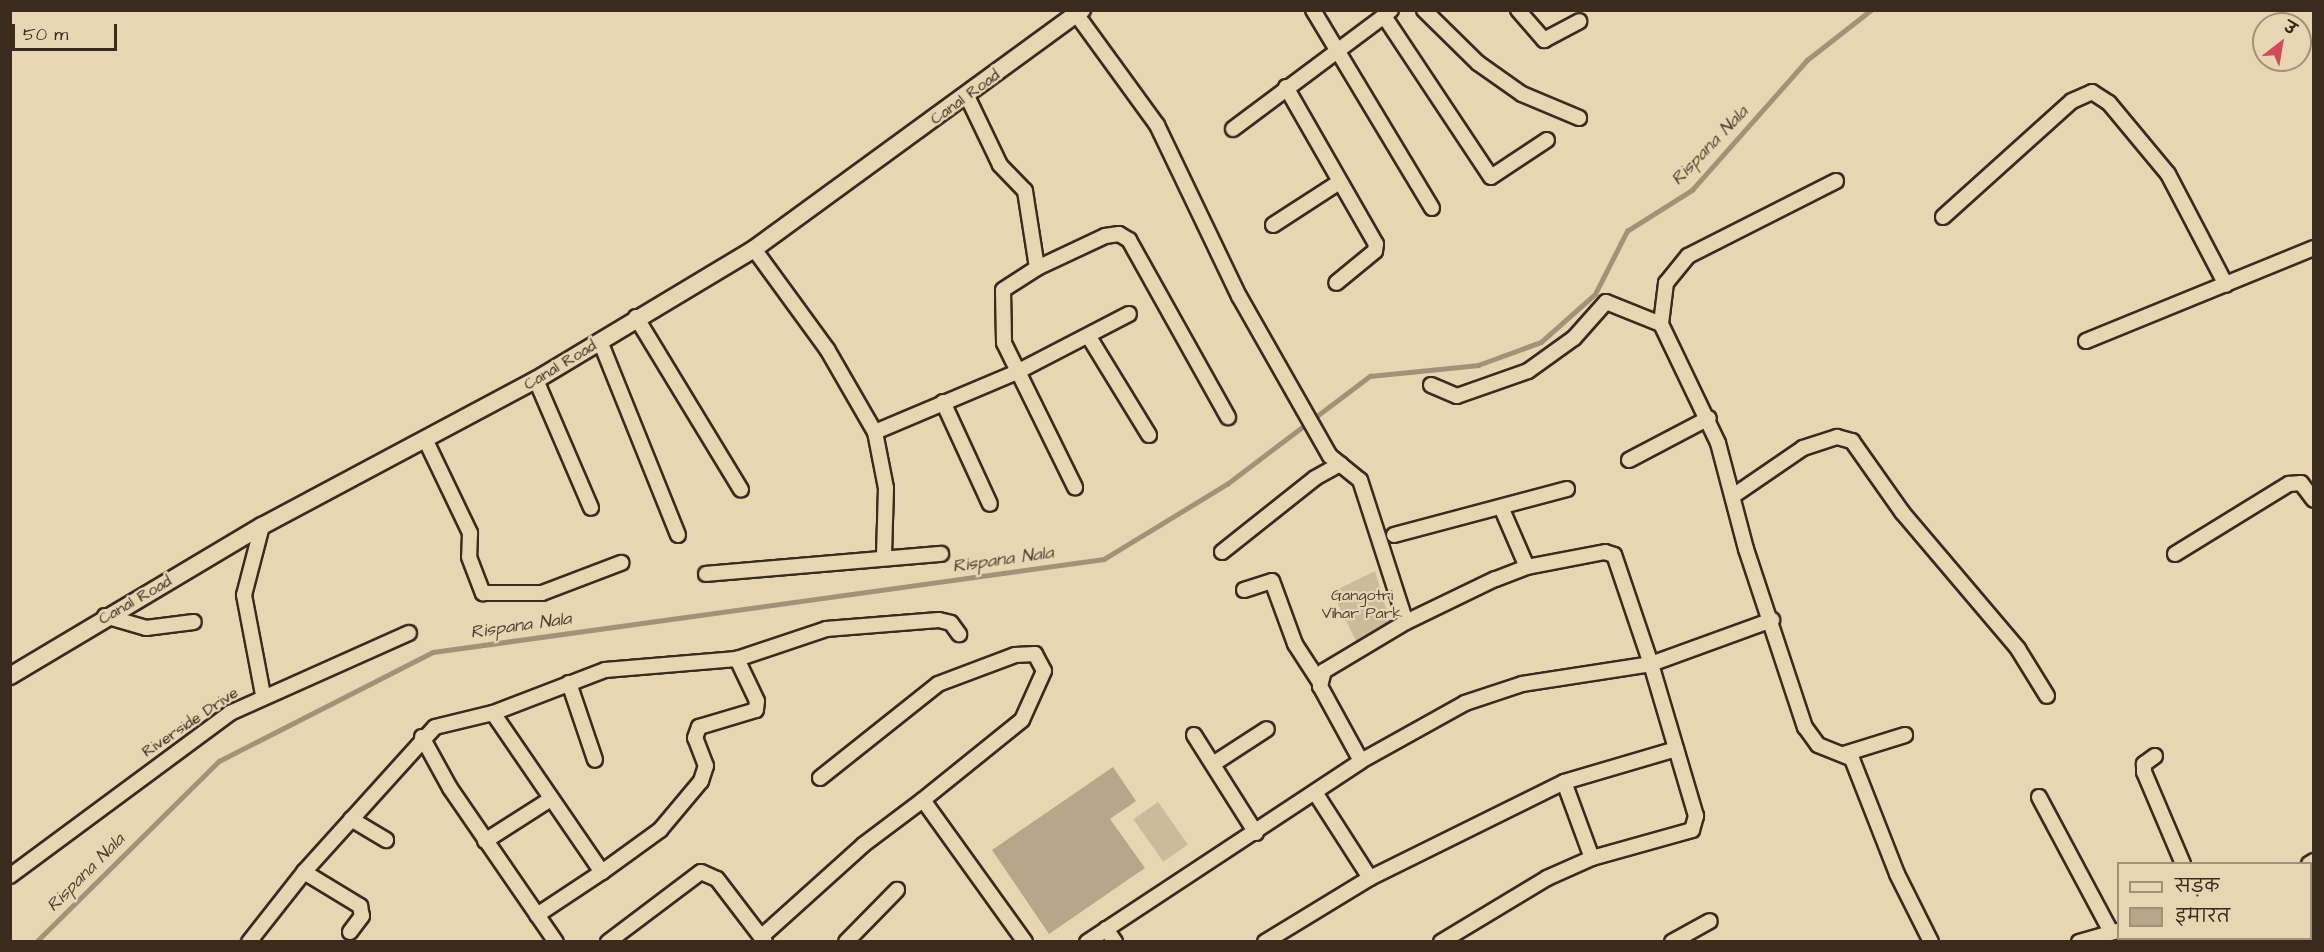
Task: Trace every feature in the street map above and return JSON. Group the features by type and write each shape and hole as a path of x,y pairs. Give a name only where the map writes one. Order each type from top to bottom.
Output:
{"street":[{"path":"1313,10 1432,208"},
{"path":"1424,10 1478,63 1522,94 1579,118"},
{"path":"1518,10 1544,40 1579,21"},
{"path":"1080,13 1157,124 1239,296 1335,460 1363,485 1406,622"},
{"name":"Canal Road","path":"10,676 105,616 262,526 426,441 536,380 636,317 754,249 1080,13"},
{"path":"1233,129 1337,48 1388,13 1491,177 1546,140"},
{"path":"1286,87 1338,183 1376,244 1375,251 1336,283"},
{"path":"1943,217 2072,101 2092,92 2109,103 2168,174 2226,285"},
{"path":"967,96 1000,165 1025,191 1037,268"},
{"path":"1836,182 1688,256 1666,284 1661,324 1680,371 1709,418 1733,496 1746,549 1772,620 1805,727 1818,745 1844,754 1855,765 1897,874 1931,942"},
{"path":"1273,225 1338,183"},
{"path":"1075,487 1004,343 1001,294 1037,268 1105,236 1119,234 1129,240 1228,417"},
{"path":"2086,341 2313,248"},
{"path":"754,249 827,349 875,432 886,488 884,555"},
{"path":"1431,385 1457,396 1528,371 1574,338 1606,302 1661,324"},
{"path":"875,432 1017,372 1089,337 1129,314"},
{"path":"636,317 741,490"},
{"path":"1089,337 1149,435"},
{"path":"600,341 678,534"},
{"path":"536,380 591,507"},
{"path":"943,402 990,504"},
{"path":"1629,460 1709,418"},
{"path":"1733,496 1803,448 1836,437 1852,441 1902,512 2012,640 2046,696"},
{"path":"426,441 470,533 469,557 483,593 542,593 621,563"},
{"path":"1222,552 1335,460"},
{"path":"2175,554 2289,484 2306,486 2313,500"},
{"path":"1394,535 1567,489"},
{"path":"1501,507 1527,567"},
{"path":"262,526 244,595 263,694"},
{"path":"1319,681 1324,671 1406,622 1527,567 1605,552 1614,555 1651,664 1696,816 1692,830 1592,858 1526,890 1441,942"},
{"path":"706,574 884,555 941,554"},
{"path":"1244,590 1272,581 1295,644 1319,681 1361,761"},
{"path":"105,616 138,627 194,622"},
{"path":"249,942 304,872 422,737 435,727 493,713 569,683 619,667 737,659 826,629 939,620 951,623 959,634"},
{"path":"1087,942 1316,794 1361,761 1464,703 1496,691 1651,664 1772,620"},
{"name":"Riverside Drive","path":"10,876 190,739 263,694 409,633"},
{"path":"608,941 691,876 707,873 763,939 863,845 1022,720 1044,671 1035,654 1015,656 938,684 820,778"},
{"path":"537,915 660,830 701,781 706,771 695,738 699,727 756,710 757,701 737,659"},
{"path":"569,683 595,760"},
{"path":"493,713 549,800 602,872"},
{"path":"1213,764 1267,729"},
{"path":"1194,735 1256,833"},
{"path":"1844,754 1905,735"},
{"path":"422,737 485,841 556,942"},
{"path":"1265,942 1370,878 1564,782 1676,748"},
{"path":"2155,756 2143,768 2182,862"},
{"path":"1564,782 1592,858"},
{"path":"1316,794 1370,878"},
{"path":"2040,797 2115,931 2079,942"},
{"path":"485,841 549,800"},
{"path":"923,800 1025,942"},
{"path":"351,819 386,840"},
{"path":"304,872 360,906 362,916 350,932"},
{"path":"846,942 897,890"},
{"path":"1672,942 1710,921"},
{"path":"1106,929 1115,942"}],"green space":[{"name":"Gangotri Vihar Park","path":"1375,571 1392,628 1359,647 1332,592"},
{"path":"1158,802 1188,845 1163,862 1133,819"}],"building":[{"path":"1113,767 1136,801 1110,819 1145,868 1049,934 992,850"}],"waterway":[{"name":"Rispana Nala","path":"36,942 219,761 433,652 1104,559 1227,484 1370,376 1478,365 1541,342 1595,294 1627,231 1692,190 1807,60 1871,10"}]}
